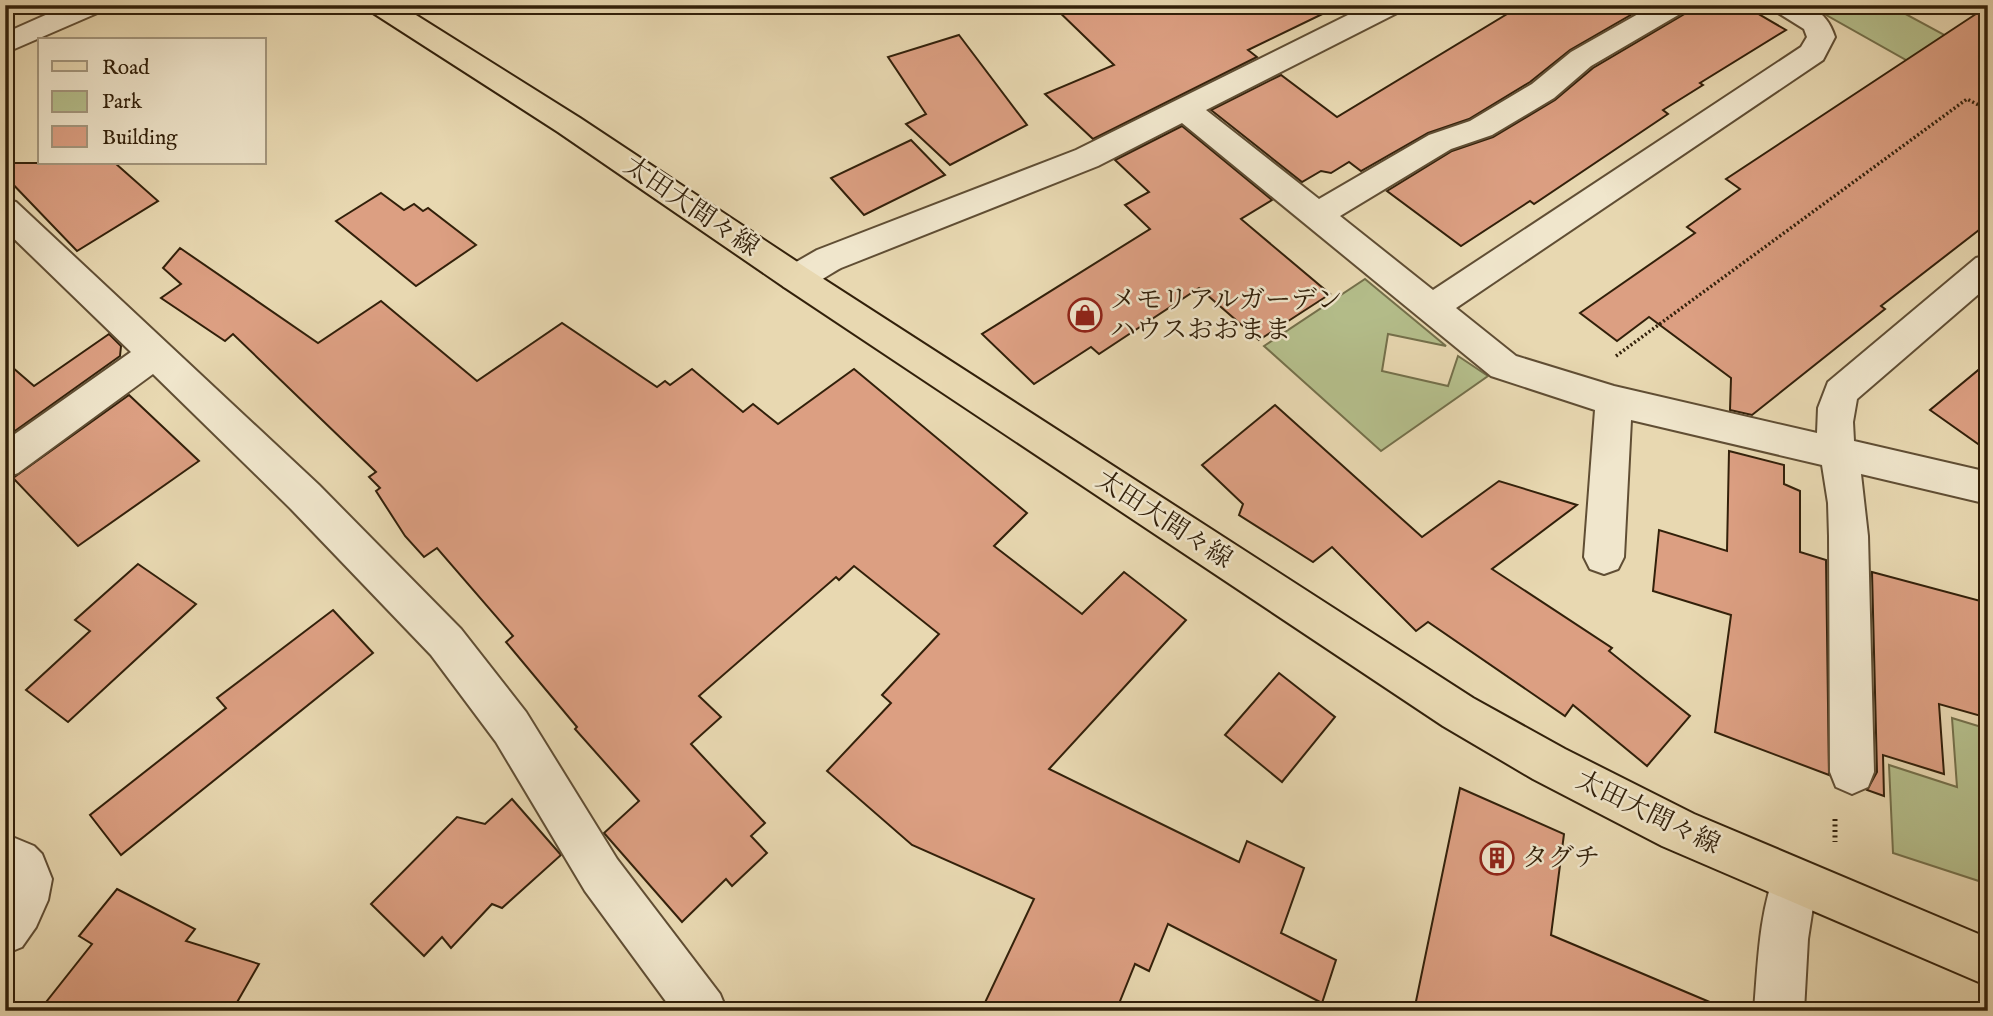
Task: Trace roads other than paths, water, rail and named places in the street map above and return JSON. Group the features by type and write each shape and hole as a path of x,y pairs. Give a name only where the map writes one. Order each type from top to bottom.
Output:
{"main road":[{"name":"太田大間々線","path":"380,5 569,125 796,278 1458,712 1613,798 1678,830 1988,962"}],"street":[{"path":"7,42 92,5"},
{"path":"796,278 829,259 1087,158 1391,5"},
{"path":"1316,216 1440,142 1480,128 1543,91 1581,59 1675,5"},
{"path":"1431,309 1813,53 1821,37 1817,24 1785,5"},
{"path":"1186,110 1504,366 1612,383 1836,451 1988,488"},
{"path":"5,210 313,505 446,642 511,727 601,875 703,1011"},
{"path":"1852,772 1847,500 1836,451 1833,418 1841,392 1988,267"},
{"path":"5,462 155,354"},
{"path":"1604,557 1612,383"},
{"path":"5,858 25,866 30,876 27,894 16,917 5,930"},
{"path":"1779,1011 1784,939 1794,881"}],"place":[{"name":"メモリアルガーデン ハウスおおまま","path":"1085,315"},
{"name":"タグチ","path":"1497,858"}]}
